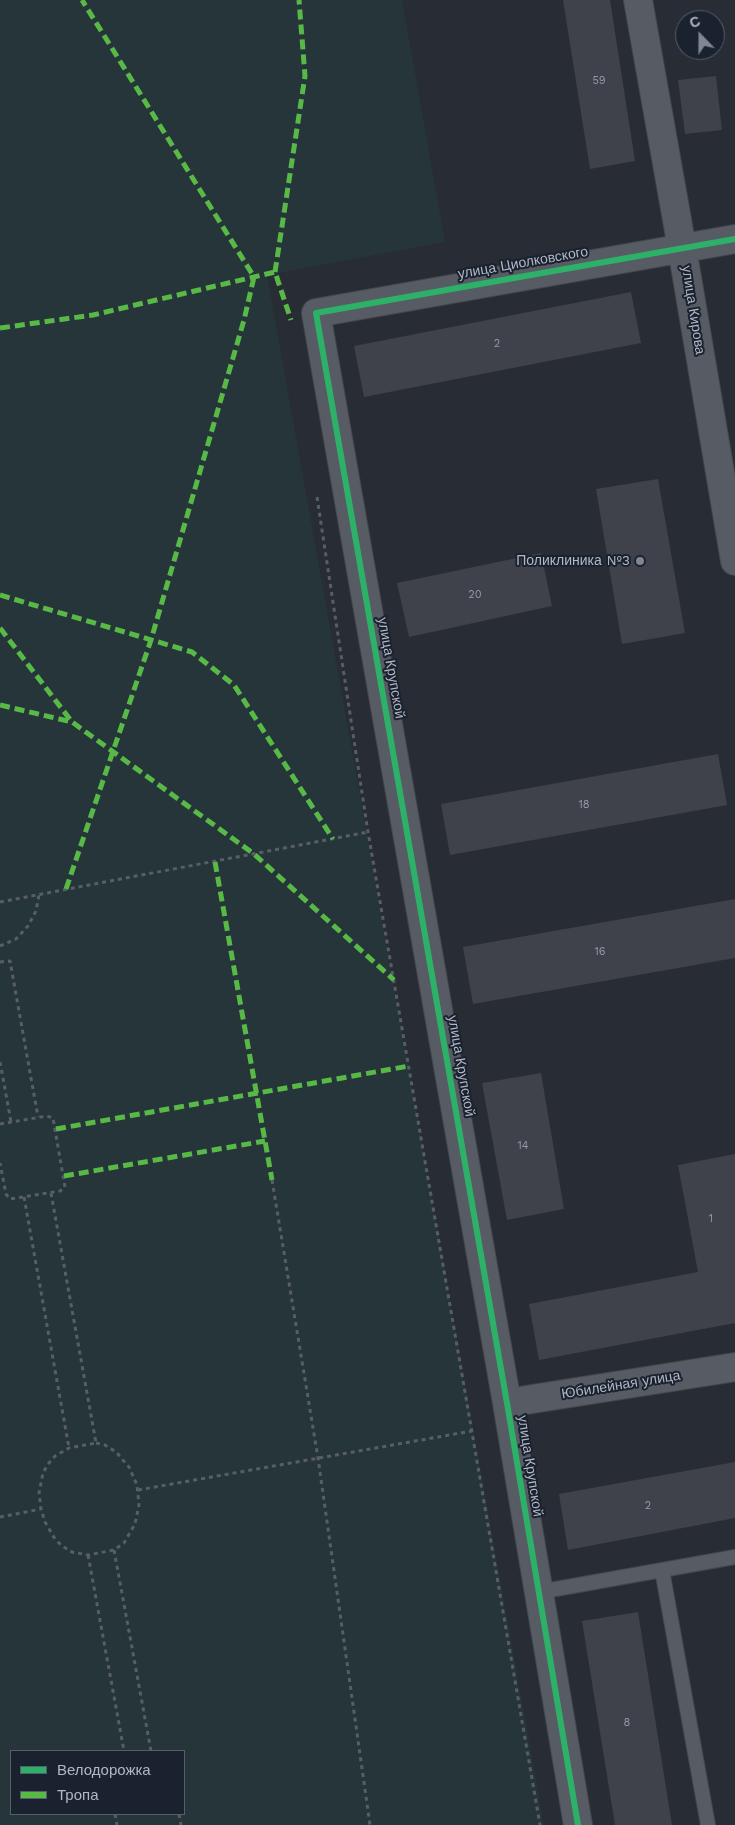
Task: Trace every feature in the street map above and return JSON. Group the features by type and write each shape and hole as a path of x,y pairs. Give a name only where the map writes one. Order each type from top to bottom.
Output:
{"street":[{"name":"улица Кирова","path":"638,0 734,552"},
{"name":"улица Циолковского","path":"316,313 735,239"},
{"name":"улица Крупской","path":"316,313 508,1403 578,1825"},
{"name":"Юбилейная улица","path":"508,1403 735,1367"}],"lane":[{"path":"539,1592 735,1557"},
{"path":"662,1570 708,1825"}],"path":[{"path":"316,487 368,832 540,1825"},
{"path":"0,902 368,832"},
{"path":"0,946 16,939 28,926 36,911 39,895"},
{"path":"0,962 10,961 38,1117"},
{"path":"0,1062 11,1122"},
{"path":"0,1124 50,1116 54,1121 65,1183 63,1190 13,1200 7,1197 0,1164"},
{"path":"272,1180 318,1458 370,1825"},
{"path":"51,1192 96,1443"},
{"path":"24,1198 69,1448"},
{"path":"138,1490 472,1431"},
{"path":"96,1443 105,1445 124,1459 134,1476 138,1490 139,1505 135,1524 124,1543 114,1550 88,1555 72,1552 62,1546 49,1531 41,1509 39,1493 45,1469 55,1456 69,1448 96,1443"},
{"path":"0,1517 41,1509"},
{"path":"114,1550 151,1750"},
{"path":"88,1555 124,1750"}],"shaded area":[{"path":"0,0 402,0 445,242 267,275 544,1825 0,1825"}],"building":[{"path":"563,0 610,0 635,161 590,169"},
{"path":"716,76 722,130 685,134 678,80"},
{"path":"631,292 641,343 364,397 354,346"},
{"name":"Поликлиника №3","path":"658,479 685,633 622,644 596,489"},
{"path":"541,553 552,606 409,637 397,583"},
{"path":"718,754 727,805 450,855 441,804"},
{"path":"735,899 735,958 473,1004 463,947"},
{"path":"541,1073 564,1209 507,1220 482,1083"},
{"path":"735,1154 735,1323 539,1360 529,1304 698,1272 678,1165"},
{"path":"735,1462 735,1518 568,1550 559,1494"},
{"path":"638,1612 672,1825 615,1825 582,1621"}],"marked path":[{"path":"66,889 151,640 244,320 254,277 82,0"},
{"path":"275,272 305,76 299,0"},
{"path":"0,328 93,315 275,272 291,320"},
{"path":"0,595 192,652 234,685 333,839"},
{"path":"0,628 72,722"},
{"path":"0,705 72,722 254,854 394,980"},
{"path":"215,862 272,1180"},
{"path":"56,1129 409,1066"},
{"path":"64,1176 265,1141"}],"cycle path":[{"path":"578,1825 507,1403 316,313 735,239"}],"place":[{"name":"Поликлиника №3","path":"640,561"}]}
